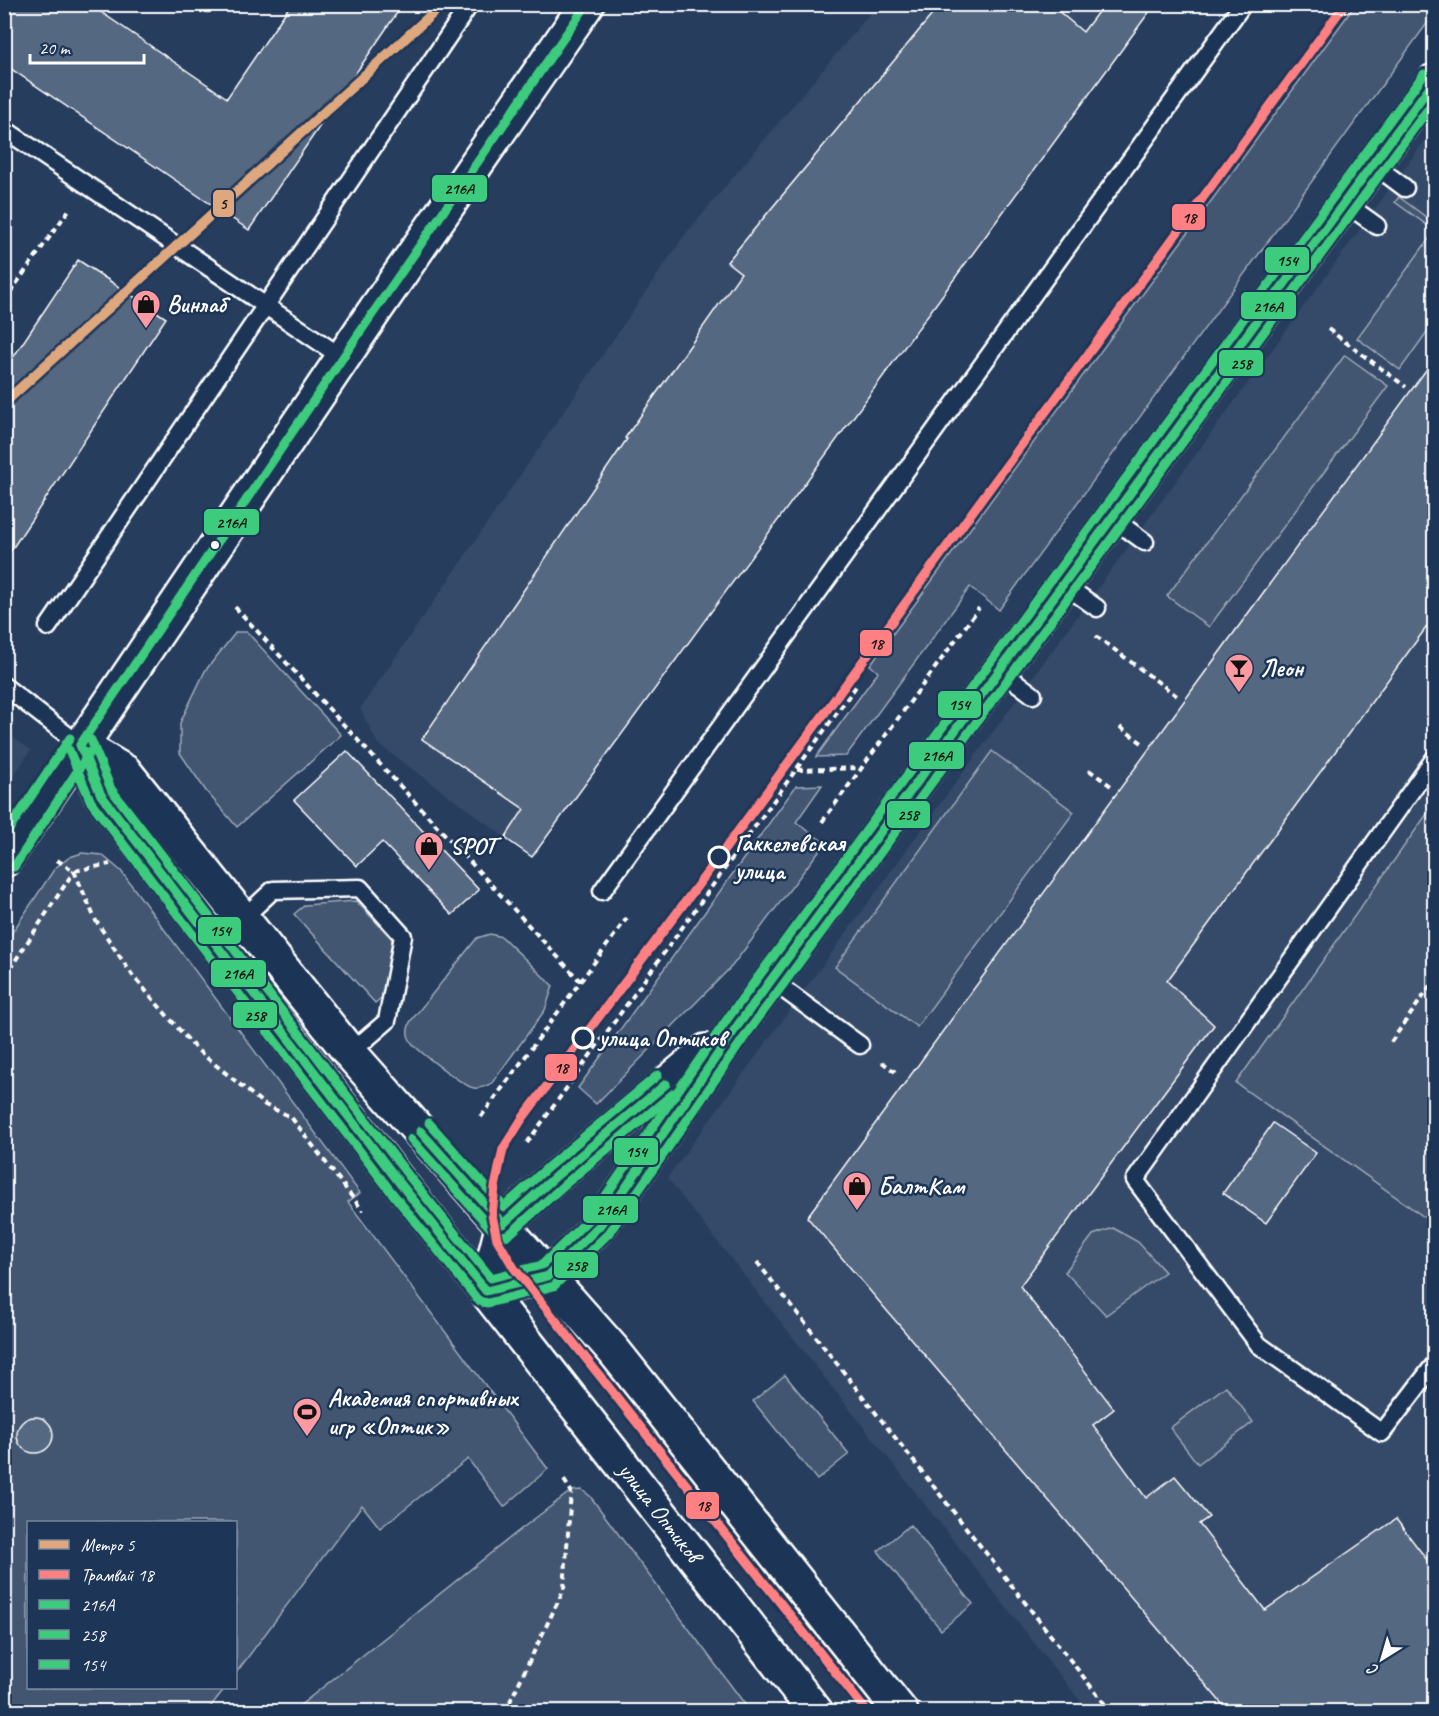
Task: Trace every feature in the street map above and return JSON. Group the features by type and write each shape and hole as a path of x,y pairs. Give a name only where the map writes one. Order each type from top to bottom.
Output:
{"main road":[{"path":"4,860 343,358 587,4"},
{"path":"738,1025 556,1176 503,1224 486,1291 548,1276 600,1225 771,980 1373,164 1429,99"},
{"path":"80,745 125,772 350,1053 614,1351 901,1712"},
{"name":"улица Оптиков","path":"80,745 101,795 399,1182 816,1712"}],"lane":[{"path":"48,627 470,4"},
{"path":"602,891 1244,4"},
{"path":"4,129 343,358"},
{"path":"1373,164 1405,188"},
{"path":"1345,203 1377,226"},
{"path":"1112,518 1145,542"},
{"path":"1064,584 1097,608"},
{"path":"1000,670 1033,695"},
{"path":"4,686 80,745"},
{"path":"1434,759 1135,1180 1259,1345 1382,1433 1434,1365"},
{"path":"243,918 273,890 360,888 403,936 387,1021 350,1053"},
{"path":"771,980 860,1045"}],"path":[{"path":"198,4 208,11 213,4"},
{"path":"4,301 87,184"},
{"path":"1328,329 1406,387"},
{"path":"235,607 580,981"},
{"path":"822,822 979,608"},
{"path":"1095,636 1178,696"},
{"path":"526,1143 857,685"},
{"path":"1120,727 1142,743"},
{"path":"796,770 861,768"},
{"path":"1089,770 1111,786"},
{"path":"57,860 74,871 96,921 133,976 196,1049 265,1105 291,1117 363,1211"},
{"path":"4,978 74,871 115,863"},
{"path":"481,1117 627,918"},
{"path":"1391,1042 1434,981"},
{"path":"756,1262 1111,1712"},
{"path":"505,1712 564,1589 571,1491 562,1477"}],"shaded area":[{"path":"1356,4 1434,5 1434,14 999,610 970,587 846,756 816,757 878,672 870,665"},
{"path":"877,5 1155,5 532,857 378,744 360,709 684,236"},
{"path":"1434,128 1434,1711 1088,1711 667,1178"},
{"path":"1399,197 1434,223 1434,230 1395,202"},
{"path":"1434,232 1434,322 1400,370 1357,338"},
{"path":"1345,355 1388,386 1209,627 1167,596"},
{"path":"236,632 247,632 341,735 237,827 206,791 180,753 180,723 205,671"},
{"path":"5,732 31,750 5,788"},
{"path":"992,751 1074,812 917,1027 835,967"},
{"path":"822,785 796,822 825,843 732,966 596,1104 578,1088 796,786"},
{"path":"1434,804 1434,1224 1236,1083"},
{"path":"82,853 102,855 121,871 360,1193 348,1202 548,1469 504,1507 468,1459 380,1528 362,1505 237,1672 237,1521 27,1521 27,1689 224,1689 207,1711 5,1711 5,943 55,868 70,857"},
{"path":"356,901 392,939 386,994 375,1003 294,914 305,905"},
{"path":"490,934 502,937 553,986 545,1010 492,1083 481,1088 474,1088 420,1051 410,1040 408,1031 410,1022 477,938"},
{"path":"1113,1228 1138,1242 1165,1272 1106,1315 1065,1272 1093,1235"},
{"path":"785,1375 849,1454 817,1480 753,1401"},
{"path":"1226,1386 1253,1422 1198,1464 1170,1428"},
{"path":"582,1490 590,1496 750,1711 293,1711 521,1529 571,1491"},
{"path":"910,1525 973,1604 941,1630 878,1551"}],"building":[{"path":"4,4 89,4 227,98 291,4 403,4 249,230 4,64"},
{"path":"941,4 1050,4 1083,32 1104,4 1155,4 532,857 505,838 524,809 422,739 627,439 625,438 741,273 727,262"},
{"path":"78,260 166,318 4,561 4,371"},
{"path":"1434,359 1434,617 1167,981 1214,1025 1020,1286 1114,1409 1093,1425 1146,1498 1175,1476 1209,1517 1199,1524 1265,1610 1396,1519 1434,1569 1434,1712 1229,1712 807,1217"},
{"path":"347,751 479,890 452,915 382,842 357,866 294,800"},
{"path":"1273,1123 1316,1153 1266,1223 1223,1193"},
{"path":"35,1417 48,1422 53,1435 48,1448 35,1453 22,1448 17,1435 22,1422"}],"metro line":[{"name":"5","path":"4,403 443,4"}],"tram line":[{"name":"18","path":"867,1712 514,1268 497,1239 492,1215 503,1149 522,1119 719,857 1345,4"}],"transit line":[{"name":"216А","path":"80,745 371,316 587,4"},
{"name":"154","path":"91,740 111,789 408,1175 491,1278 542,1265 591,1217 728,1018 1424,74"},
{"name":"216А","path":"80,745 101,795 399,1182 486,1291 548,1276 600,1225 738,1025 1434,81"},
{"name":"258","path":"69,750 91,802 389,1189 477,1299 488,1303 554,1286 609,1233 748,1032 1434,101"},
{"name":"154","path":"4,837 70,738"},
{"name":"258","path":"14,867 90,752"},
{"name":"154","path":"429,1123 504,1207 658,1075"},
{"name":"216А","path":"420,1131 503,1224 556,1176 666,1084"},
{"name":"258","path":"411,1139 494,1232 504,1236 511,1233 564,1185 674,1093"}],"place":[{"name":"Винлаб","path":"146,330"},
{"name":"Леон","path":"1239,694"},
{"name":"Гаккелевская улица","path":"719,857"},
{"name":"SPOT","path":"429,872"},
{"name":"улица Оптиков","path":"583,1038"},
{"name":"БалтКам","path":"857,1212"},
{"name":"Академия спортивных игр «Оптик»","path":"307,1438"}]}
